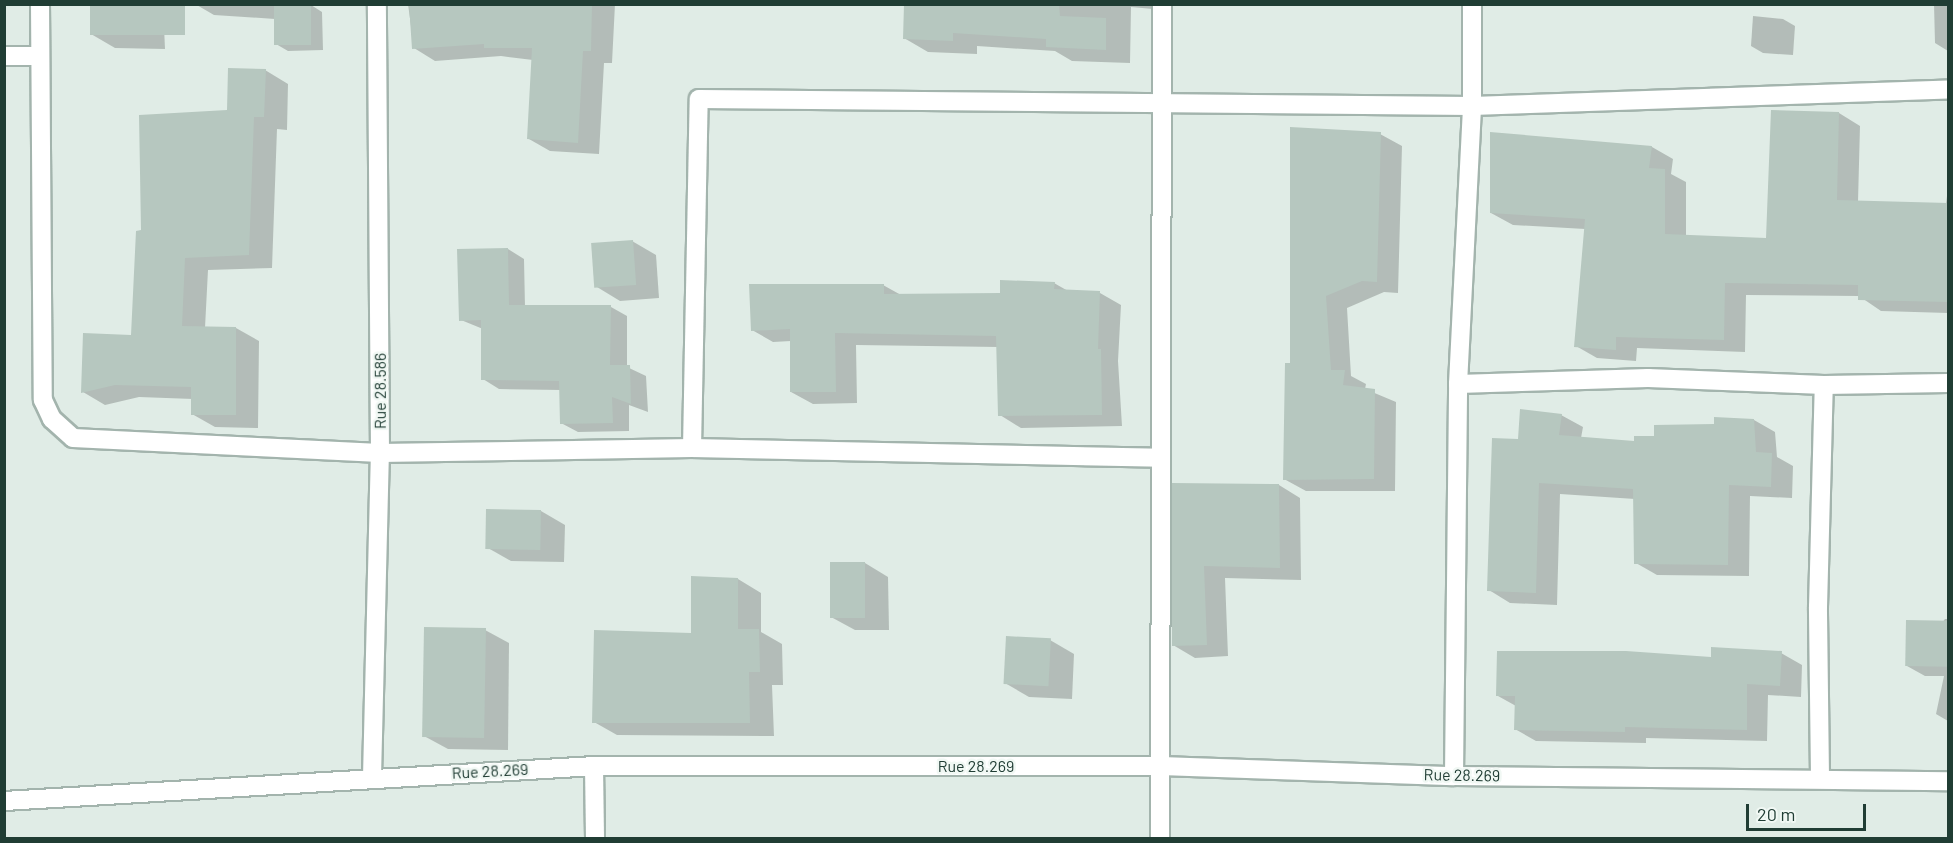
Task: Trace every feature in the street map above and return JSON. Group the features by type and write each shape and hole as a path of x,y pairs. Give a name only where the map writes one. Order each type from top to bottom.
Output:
{"street":[{"path":"40,4 43,400 60,429 74,438 380,453 692,448 1161,458"},
{"name":"Rue 28.586","path":"372,777 380,453 377,4"},
{"path":"1161,4 1161,838"},
{"path":"1454,776 1458,384 1472,106 1472,4"},
{"path":"4,56 40,56"},
{"path":"692,448 699,99 1472,106 1948,88"},
{"path":"1458,384 1648,378 1824,385 1948,383"},
{"path":"1820,777 1818,607 1824,385"},
{"path":"594,766 595,838"},
{"name":"Rue 28.269","path":"4,801 372,777 594,766 1161,766 1454,776 1820,777 1948,781"}],"building":[{"path":"90,4 185,4 185,35 90,35"},
{"path":"274,4 311,4 311,45 274,45"},
{"path":"409,4 592,4 591,51 583,51 578,143 527,139 532,48 484,48 484,44 412,49"},
{"path":"904,4 1059,4 1060,16 1106,18 1106,50 1046,47 1046,39 953,33 953,41 903,39"},
{"path":"228,68 266,69 264,117 254,117 249,255 185,258 182,326 236,327 236,415 191,415 191,387 115,385 81,393 83,333 131,335 136,231 141,230 139,115 227,110"},
{"path":"1771,110 1839,112 1837,200 1948,203 1948,302 1858,300 1858,285 1725,283 1724,340 1616,337 1616,350 1574,347 1585,219 1490,213 1490,132 1652,146 1649,168 1665,169 1665,234 1766,238"},
{"path":"1290,127 1381,132 1377,282 1362,281 1326,296 1331,370 1345,370 1343,385 1375,389 1374,479 1283,480 1285,363 1290,363"},
{"path":"633,240 636,285 594,288 591,243"},
{"path":"508,248 509,305 611,305 610,365 630,365 631,404 612,397 613,423 560,424 559,381 481,380 481,320 459,321 457,249"},
{"path":"1000,280 1055,282 1054,289 1100,291 1098,349 1101,349 1102,415 998,416 996,336 835,333 836,392 790,392 790,329 751,331 749,284 884,284 884,294 1000,293"},
{"path":"1520,409 1562,414 1559,435 1634,441 1634,436 1654,436 1654,425 1714,424 1714,417 1754,419 1756,452 1772,453 1771,487 1729,485 1728,565 1634,564 1633,489 1539,483 1536,593 1487,591 1492,438 1518,439"},
{"path":"1172,483 1279,484 1280,568 1204,566 1207,645 1172,646"},
{"path":"486,509 541,510 540,550 485,549"},
{"path":"830,562 865,562 865,618 830,618"},
{"path":"691,576 738,578 738,629 759,629 760,672 749,672 750,723 592,723 594,630 691,633"},
{"path":"1906,620 1948,621 1947,667 1905,666"},
{"path":"424,627 486,628 484,738 422,737"},
{"path":"1006,636 1051,638 1048,686 1003,684"},
{"path":"1711,647 1782,651 1780,686 1747,684 1747,730 1625,727 1625,732 1514,730 1515,696 1496,696 1497,651 1626,651 1711,657"}]}
